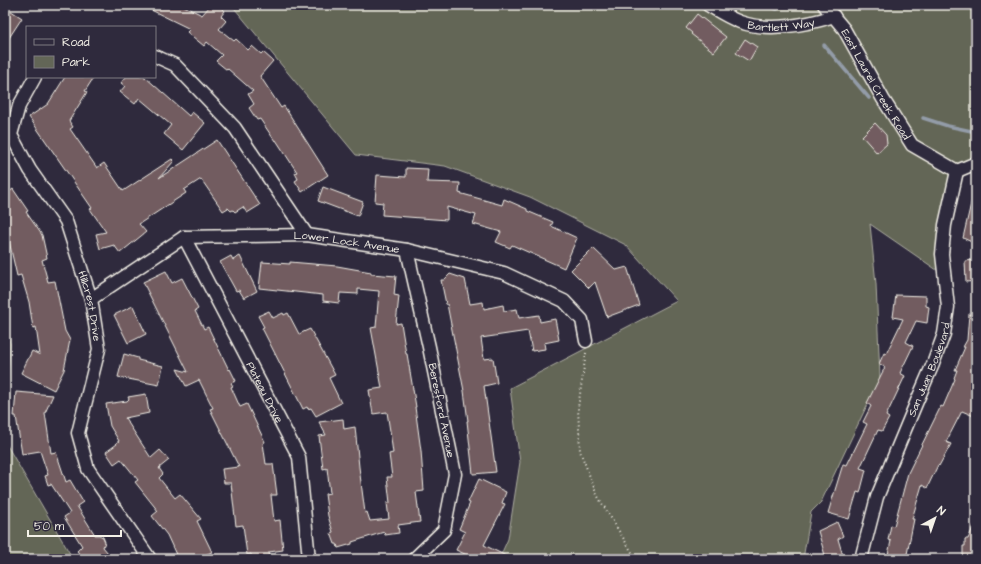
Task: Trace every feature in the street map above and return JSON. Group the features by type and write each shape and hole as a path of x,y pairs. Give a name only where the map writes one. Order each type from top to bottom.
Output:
{"street":[{"name":"Bartlett Way","path":"708,5 740,22 756,26 772,27 815,22 834,16"},
{"name":"East Laurel Creek Road","path":"824,5 844,29 872,80 912,145 956,171"},
{"path":"156,56 176,65 235,128 307,235"},
{"name":"Hillcrest Drive","path":"34,78 19,106 12,135 30,170 66,221 91,299 99,350 78,433 88,470 150,559"},
{"path":"956,171 976,163"},
{"name":"San Juan Boulevard","path":"860,559 877,497 916,401 933,364 944,334 948,307 942,254 945,226 956,171"},
{"name":"Lower Lock Avenue","path":"184,237 307,235 407,250 504,273 564,301 582,320 586,341"},
{"path":"91,299 184,237"},
{"name":"Plateau Drive","path":"184,237 299,457 309,559"},
{"name":"Beresford Avenue","path":"407,250 429,348 454,474 444,530 414,559"}],"path":[{"path":"951,5 958,7 973,5"},
{"path":"586,341 586,353 578,408 580,451 597,496 636,559"}],"green space":[{"path":"230,5 976,5 976,168 961,176 949,230 947,277 870,224 876,284 880,378 821,502 811,512 803,559 499,559 508,539 520,462 510,388 677,301 626,245 530,197 445,166 356,155 235,9"},
{"path":"5,318 10,344 5,430"},
{"path":"5,442 73,559 10,559 5,557"}],"building":[{"path":"141,5 182,5 202,15 211,5 218,5 225,11 221,16 226,21 219,29 234,41 236,39 248,50 252,46 261,54 263,52 273,61 260,76 281,108 284,106 328,175 302,192 295,181 298,179 295,173 297,172 276,140 275,141 260,119 257,120 249,108 254,104 248,94 253,91 228,69 227,70 216,61 222,55 207,42 204,46 187,32 190,29"},
{"path":"5,7 22,18 5,44"},
{"path":"697,14 726,37 714,52 691,34 692,33 686,28"},
{"path":"745,39 757,47 749,61 736,53"},
{"path":"64,78 93,78 85,91 87,92 69,121 73,127 70,129 97,168 104,163 123,191 172,159 174,161 159,178 217,140 260,205 247,213 243,207 235,212 228,208 223,211 201,179 184,190 186,193 139,224 146,232 120,253 114,245 100,249 96,234 106,232 90,209 92,208 29,117 48,104"},
{"path":"125,78 146,78 189,116 192,112 205,123 183,150 164,134 171,125 139,98 135,104 120,92 125,86 121,83"},
{"path":"875,123 886,135 887,144 877,153 862,136"},
{"path":"406,168 428,169 427,182 460,183 459,193 502,205 504,199 553,222 551,226 577,238 564,268 512,245 510,248 496,242 501,232 473,224 476,215 447,207 447,220 382,215 383,203 375,202 377,175 406,177"},
{"path":"323,187 363,202 358,216 318,201"},
{"path":"13,189 28,211 26,212 42,235 47,258 42,260 48,282 55,281 65,331 70,340 64,370 54,390 21,373 32,351 40,355 36,327 33,328 29,302 21,275 17,276 9,241 5,235 5,195"},
{"path":"972,199 976,200 976,244 963,238"},
{"path":"593,248 616,270 627,267 639,305 607,317 595,282 589,288 571,270"},
{"path":"231,256 233,260 240,256 257,291 244,298 239,290 236,291 220,262"},
{"path":"976,260 976,281 966,282 965,261"},
{"path":"262,262 290,264 290,262 337,266 371,272 371,274 396,276 394,295 399,296 396,324 401,323 416,407 421,451 424,491 416,492 420,522 398,525 399,533 385,535 384,532 338,548 331,533 333,532 328,516 325,494 330,493 327,468 323,469 319,436 326,435 319,422 343,419 344,429 355,427 365,513 367,512 370,521 389,519 387,503 390,503 387,477 392,477 389,454 393,453 390,431 387,412 373,414 369,390 382,388 371,328 376,327 379,291 358,289 358,294 340,293 339,303 323,301 323,295 259,288"},
{"path":"166,271 172,283 182,278 198,309 195,311 204,329 208,327 236,381 231,383 233,386 231,387 240,407 247,404 265,442 263,443 266,464 273,464 277,495 271,495 274,521 280,520 283,550 269,552 270,559 252,559 251,554 247,555 243,525 236,526 231,483 224,483 222,469 239,467 210,409 213,408 199,380 186,386 177,369 188,372 143,282"},
{"path":"450,274 465,279 470,304 483,302 484,309 503,305 504,311 517,309 519,318 539,315 540,322 555,319 559,340 544,343 545,349 532,351 528,331 481,338 484,359 493,358 497,383 484,386 496,472 473,474 464,391 441,280 444,280"},
{"path":"896,295 926,296 926,306 929,307 927,323 916,321 906,342 913,346 900,373 905,376 886,416 889,418 882,431 878,430 860,468 866,470 860,493 857,492 849,519 828,513 843,464 847,465 867,424 863,422 871,406 867,403 885,367 879,364 884,353 886,354 903,319 893,317"},
{"path":"133,306 146,334 128,343 114,315"},
{"path":"269,311 273,318 283,313 284,315 288,313 299,334 310,329 335,375 329,378 341,403 316,416 311,408 308,409 307,407 303,409 262,328 264,327 258,316"},
{"path":"969,314 976,315 976,381 971,393 976,395 976,417 962,411 946,442 951,444 939,466 938,465 927,488 922,485 912,519 914,519 906,559 887,559 891,541 888,540 891,525 894,526 908,473 941,406 943,407 955,379 957,370 955,370 967,340"},
{"path":"124,354 138,358 138,360 163,366 159,385 118,377"},
{"path":"16,392 53,395 45,413 51,453 56,452 66,482 70,480 83,502 77,506 95,535 103,537 105,542 103,547 113,559 84,559 77,551 82,546 64,517 70,513 51,484 48,485 45,476 48,475 40,451 22,454 16,416 14,416"},
{"path":"146,394 149,413 125,418 151,458 160,450 169,460 159,468 163,474 159,478 175,498 180,494 201,519 197,521 212,552 195,559 178,559 167,535 152,516 158,511 135,482 138,480 121,459 114,464 106,452 119,441 110,426 106,404 127,401 129,399 128,397"},
{"path":"479,479 506,492 502,503 505,504 484,545 512,559 468,559 469,556 456,550 465,532 459,529 470,503 468,502"},
{"path":"976,521 976,559 963,559 963,546 965,546 965,539 968,539"},
{"path":"837,522 843,536 838,539 844,559 826,559 818,531"}],"waterway":[{"path":"764,5 777,9"},
{"path":"824,45 869,98"},
{"path":"923,118 948,126 976,132"}]}
